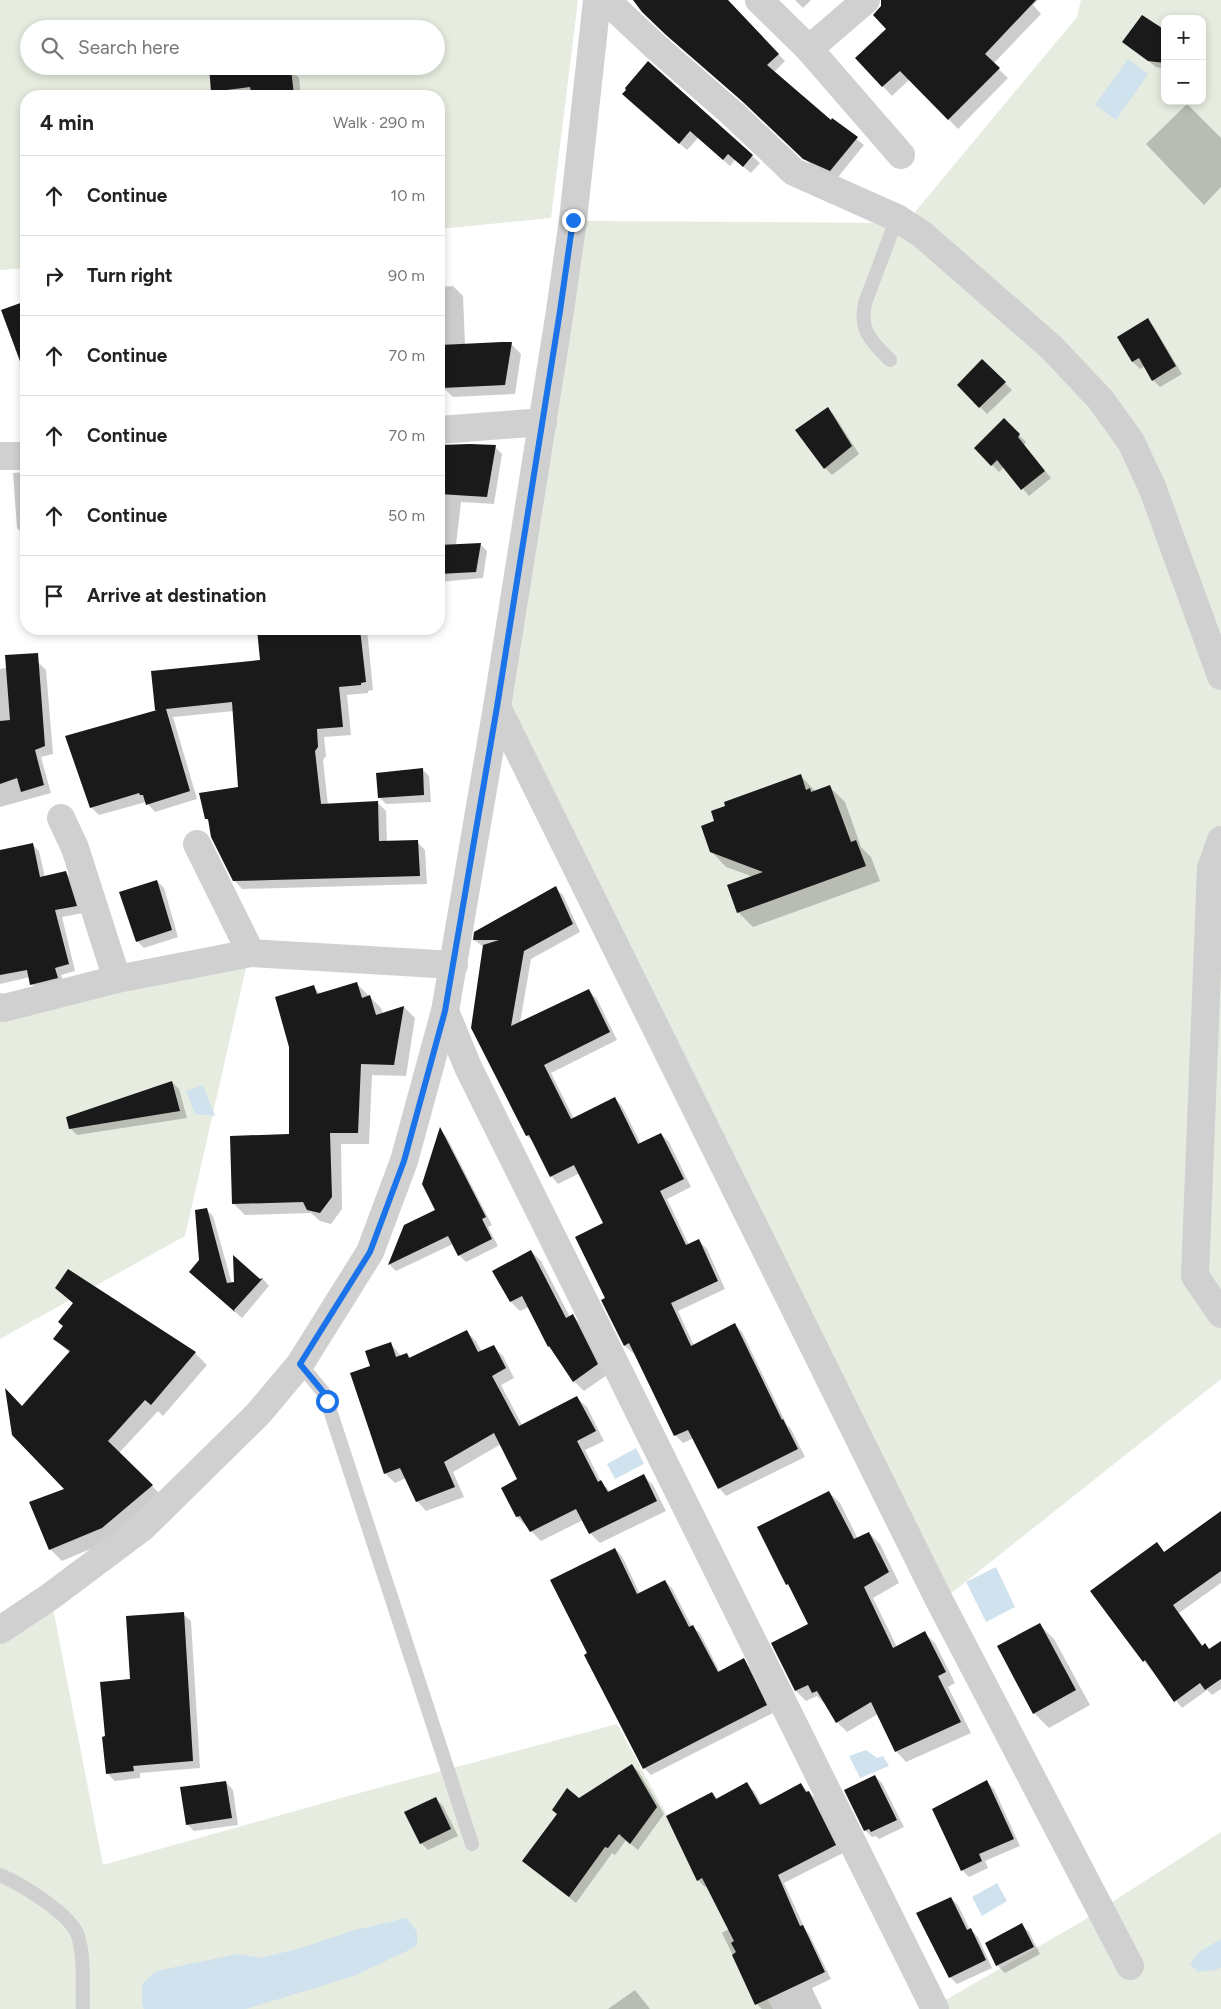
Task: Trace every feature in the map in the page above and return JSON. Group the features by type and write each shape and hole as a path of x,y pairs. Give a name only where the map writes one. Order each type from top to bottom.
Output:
{"street":[{"path":"0,1630 51,1596 143,1527 258,1414 300,1364 370,1252 404,1161 445,1011 497,707 572,229 597,0"},
{"path":"606,0 656,47 733,114 794,172 897,218 923,235 1052,348 1101,400 1131,442 1152,487 1221,676"},
{"path":"759,0 809,49 901,155"},
{"path":"809,49 866,0"},
{"path":"445,430 543,422"},
{"path":"0,456 20,456"},
{"path":"497,707 938,1598 1130,1966"},
{"path":"62,818 75,848 117,979"},
{"path":"1221,840 1212,868 1195,1276 1221,1314"},
{"path":"197,844 251,953"},
{"path":"0,1007 4,1008 117,979 251,953 454,965"},
{"path":"445,1011 468,1067 935,2009"}],"lane":[{"path":"890,360 869,338 862,317 865,303 897,218"},
{"path":"300,1364 324,1393 327,1401 472,1844"},
{"path":"0,1875 39,1897 72,1924 78,1934 80,1948 83,2009"}],"shaded area":[{"path":"0,0 578,0 551,218 445,228 445,90 20,90 20,268 0,270"},
{"path":"1081,0 1221,0 1221,1379 944,1599 504,717 582,221 906,223 1077,17"},
{"path":"249,955 185,1236 0,1339 0,1021"},
{"path":"51,1598 103,1865 363,1792 617,1724 773,2009 0,2009 0,1633"},
{"path":"1221,1832 1221,2009 930,2009 1081,1922"}],"water":[{"path":"1128,59 1148,74 1116,120 1095,105"},
{"path":"203,1085 215,1116 195,1114 186,1091"},
{"path":"636,1448 644,1464 615,1479 607,1464"},
{"path":"996,1567 1015,1607 986,1622 966,1582"},
{"path":"866,1750 877,1758 883,1756 889,1766 860,1778 849,1756"},
{"path":"997,1883 1007,1901 982,1916 972,1897"},
{"path":"407,1918 417,1932 417,1946 354,1976 246,2009 144,2009 142,2004 142,1984 156,1971 238,1954 261,1958 301,1948 355,1930"},
{"path":"1221,1939 1221,1967 1216,1970 1198,1972 1190,1964 1199,1952"}],"building":[{"path":"633,0 728,0 779,54 767,65 831,120 832,118 858,137 830,171 803,159 743,102 666,35 642,12"},
{"path":"881,0 1036,0 985,54 1000,68 948,120 900,71 882,87 855,58 886,29 873,15 881,6"},
{"path":"1142,15 1161,27 1161,63 1148,61 1122,42"},
{"path":"648,61 753,155 743,167 728,154 723,160 690,131 679,144 622,94"},
{"path":"210,75 292,75 293,90 251,90 250,87 211,90"},
{"path":"20,303 20,361 1,310"},
{"path":"1148,318 1176,366 1152,381 1139,358 1132,362 1117,337"},
{"path":"512,342 505,385 445,388 445,345"},
{"path":"982,359 1006,382 979,408 957,385"},
{"path":"828,407 852,446 824,469 795,430"},
{"path":"1004,418 1020,434 1018,437 1045,471 1021,490 997,460 991,466 974,448"},
{"path":"445,445 496,445 487,497 445,494"},
{"path":"481,543 476,572 445,574 445,545"},
{"path":"258,635 361,635 366,682 361,683 361,685 339,687 343,727 317,729 318,747 315,751 321,804 378,801 379,841 418,840 420,876 233,881 211,837 208,819 205,819 199,793 238,787 232,702 166,709 190,791 146,805 143,795 139,793 90,808 65,736 157,710 155,710 151,671 260,660"},
{"path":"38,653 45,746 35,750 44,785 21,792 17,778 0,784 0,721 10,720 5,655"},
{"path":"423,768 424,795 378,798 376,773"},
{"path":"801,774 806,790 810,788 811,792 830,785 851,842 856,840 866,866 737,913 727,885 763,872 710,852 701,826 714,821 711,811 725,806 724,802"},
{"path":"33,843 40,877 66,871 77,906 55,910 69,964 55,968 58,978 30,985 27,970 0,975 0,850"},
{"path":"157,880 172,930 136,942 119,892"},
{"path":"556,886 573,924 524,951 511,1026 589,989 610,1032 544,1065 571,1119 615,1097 638,1144 661,1133 684,1179 660,1191 686,1245 699,1239 718,1281 671,1303 691,1346 735,1323 798,1449 718,1489 688,1430 674,1436 629,1343 624,1346 601,1300 605,1298 575,1237 603,1223 574,1165 550,1177 529,1135 526,1136 471,1028 483,945 499,940 473,940 474,932"},
{"path":"357,982 362,998 370,995 376,1015 404,1006 394,1065 361,1064 358,1133 330,1133 332,1197 320,1213 307,1210 303,1202 232,1204 230,1136 289,1134 289,1047 275,997 314,985 317,994"},
{"path":"172,1081 180,1111 69,1129 66,1117"},
{"path":"440,1127 486,1217 482,1219 492,1239 458,1256 448,1236 388,1265 404,1225 435,1210 422,1184"},
{"path":"207,1208 227,1283 234,1282 233,1255 260,1279 263,1278 234,1310 235,1312 189,1272 199,1260 195,1210"},
{"path":"531,1250 566,1318 573,1314 598,1364 573,1382 548,1347 522,1296 510,1302 492,1271"},
{"path":"68,1269 196,1352 151,1405 145,1400 108,1441 153,1485 102,1528 49,1550 29,1502 64,1489 12,1435 5,1388 22,1406 70,1351 53,1339 63,1326 58,1322 73,1303 55,1288"},
{"path":"467,1330 478,1352 494,1345 506,1368 492,1376 519,1426 577,1396 596,1431 577,1441 598,1482 601,1480 608,1492 644,1474 657,1501 589,1534 576,1509 530,1532 520,1516 516,1517 501,1488 517,1479 494,1433 444,1462 455,1487 416,1502 400,1468 384,1474 350,1373 370,1366 365,1351 391,1342 396,1357 407,1353 409,1358"},
{"path":"829,1491 854,1539 869,1532 889,1572 864,1587 893,1648 925,1631 946,1672 938,1676 961,1722 895,1752 871,1702 836,1723 817,1691 812,1693 808,1685 795,1691 771,1643 808,1624 757,1527"},
{"path":"1221,1511 1221,1571 1173,1605 1202,1646 1205,1643 1209,1649 1221,1641 1221,1679 1205,1690 1200,1683 1174,1702 1145,1660 1143,1662 1090,1591 1157,1542 1164,1552"},
{"path":"615,1548 637,1594 665,1580 689,1627 693,1625 718,1672 744,1658 767,1705 643,1769 584,1655 587,1653 550,1580"},
{"path":"184,1612 193,1761 133,1766 134,1771 106,1774 102,1737 105,1736 100,1682 130,1679 126,1616"},
{"path":"1040,1623 1076,1690 1033,1714 997,1646"},
{"path":"632,1764 657,1807 630,1844 619,1834 608,1848 605,1847 569,1897 522,1861 557,1814 552,1810 567,1788 579,1798"},
{"path":"875,1775 897,1820 871,1832 869,1829 864,1831 844,1790"},
{"path":"987,1780 1014,1839 979,1854 982,1861 961,1871 932,1809"},
{"path":"226,1781 232,1818 186,1825 180,1787"},
{"path":"747,1782 760,1805 801,1783 806,1792 809,1791 836,1845 778,1875 800,1926 803,1925 825,1972 755,2005 732,1955 736,1952 731,1943 734,1941 702,1878 697,1881 666,1816 712,1792 716,1799"},
{"path":"436,1797 451,1829 420,1844 404,1812"},
{"path":"951,1897 967,1930 971,1928 986,1960 949,1978 916,1913"},
{"path":"1022,1923 1034,1947 996,1966 985,1943"}],"route":[{"path":"327,1401 324,1393 300,1364 370,1252 404,1161 445,1011 497,707 573,220"}]}
